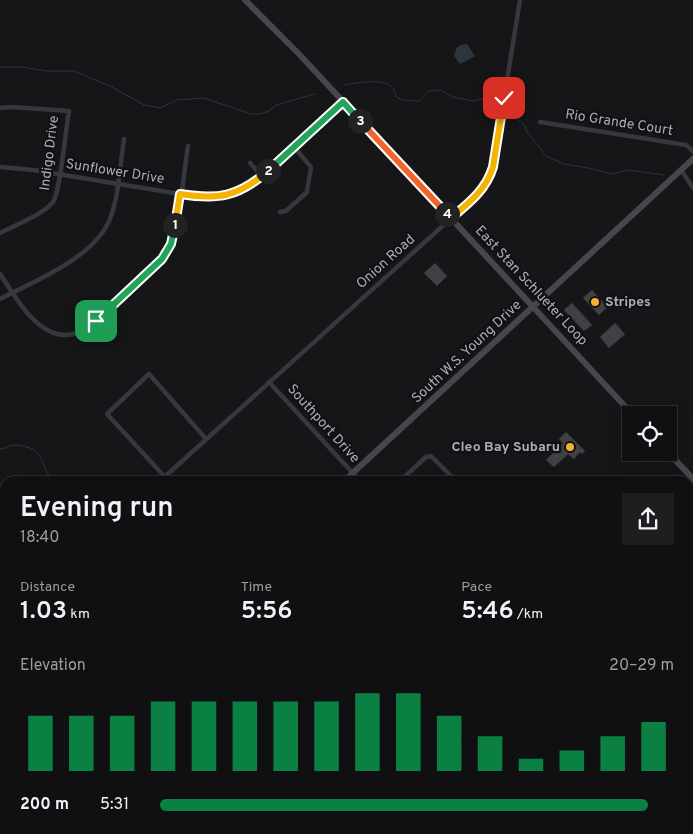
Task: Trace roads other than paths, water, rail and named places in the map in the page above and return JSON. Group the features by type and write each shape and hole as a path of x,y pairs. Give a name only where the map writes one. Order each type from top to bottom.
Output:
{"main road":[{"name":"East Stan Schlueter Loop","path":"245,0 343,102 625,406"},
{"name":"South W.S. Young Drive","path":"350,476 693,159"},
{"path":"676,461 690,476"}],"street":[{"name":"Onion Road","path":"166,476 478,194 486,184 493,167 520,0"},
{"name":"Sunflower Drive","path":"0,167 33,170 208,198 228,195 246,188 262,176 343,102"},
{"name":"Indigo Drive","path":"0,108 69,111 55,198 49,206 0,233"},
{"name":"Rio Grande Court","path":"540,122 686,145 693,151"},
{"path":"0,299 74,259 93,244 110,220 124,139"},
{"path":"0,274 33,320 49,332 65,335 84,330 162,259 174,234 188,146"},
{"path":"280,212 286,211 308,190 311,167 294,147"},
{"path":"250,163 262,176"},
{"path":"681,170 693,188"},
{"path":"164,476 106,414 149,374 206,439"},
{"name":"Southport Drive","path":"269,382 353,474"},
{"path":"405,476 426,457 431,456 451,476"}],"waterway":[{"path":"0,67 21,67 46,71 74,71 112,87 144,105 160,108 177,100 204,98 251,114 260,114 269,111 276,105 315,94"},
{"path":"344,85 382,82 392,87 396,97 403,100 419,101 428,91 440,90 453,97 474,101 485,98 499,106"},
{"path":"506,112 524,124 527,132 546,156 564,164 612,174 628,170 664,175"},
{"path":"0,449 15,445 33,450 38,454 50,476"}],"place":[{"name":"Stripes","path":"595,302"},
{"name":"Cleo Bay Subaru","path":"570,447"}]}
